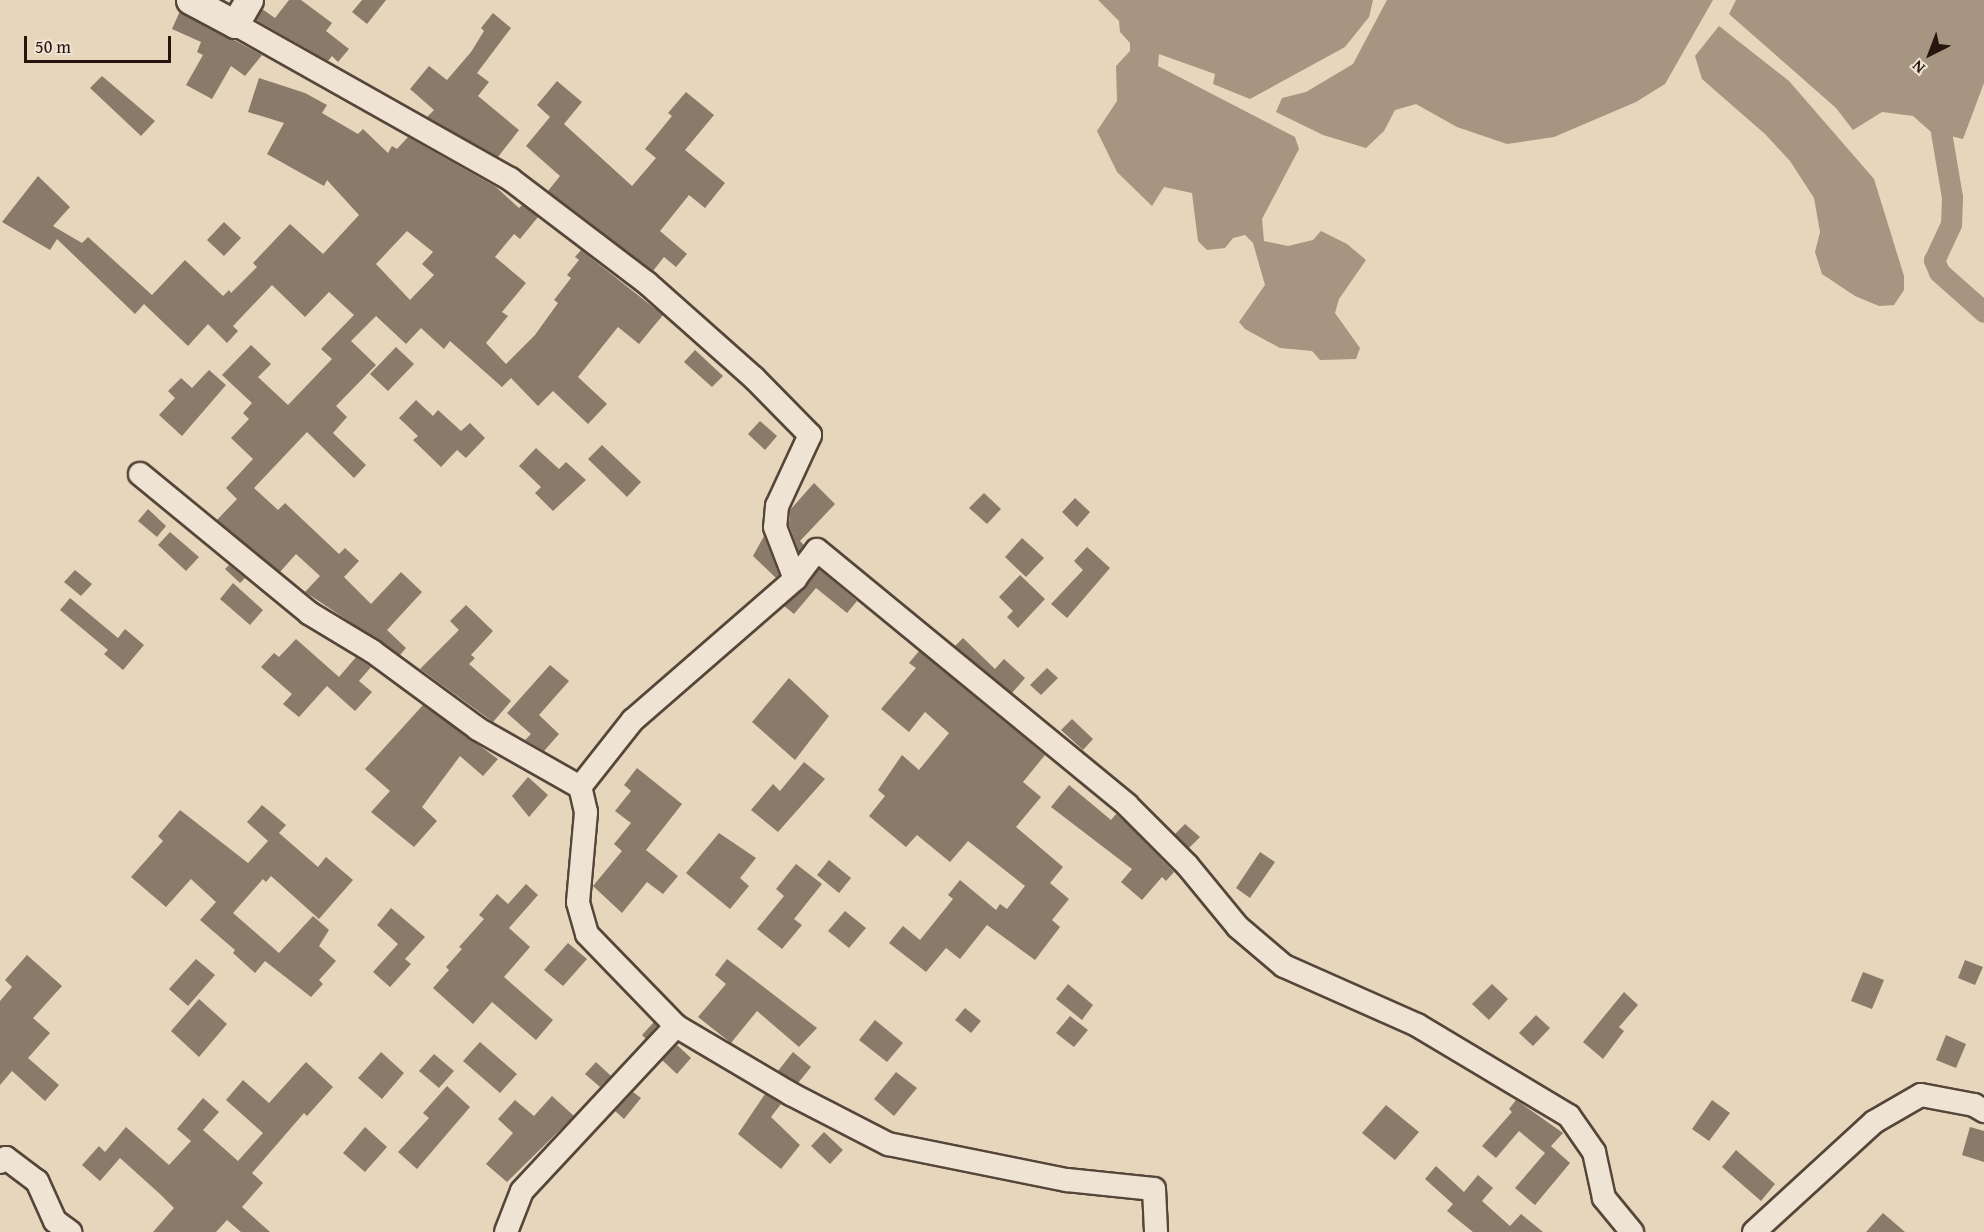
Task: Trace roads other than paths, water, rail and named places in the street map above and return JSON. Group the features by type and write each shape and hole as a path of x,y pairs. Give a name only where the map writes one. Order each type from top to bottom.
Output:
{"street":[{"path":"190,0 510,179 647,283 754,378 810,435 777,506 776,527 795,579"},
{"path":"235,24 249,0"},
{"path":"140,474 309,613 372,651 478,729 580,787 586,812 578,902 587,934 676,1026 790,1094 888,1144 1067,1180 1154,1189 1156,1232"},
{"path":"580,787 633,720 795,579 818,550 1127,805 1186,865 1238,927 1284,966 1418,1025 1569,1116 1594,1152 1604,1198 1632,1232"},
{"path":"506,1232 522,1191 676,1026"},
{"path":"1754,1232 1874,1122 1921,1095 1974,1105 1984,1111"},
{"path":"0,1162 6,1158 37,1181 55,1221 70,1232"}],"waterway":[{"path":"1930,109 1939,120 1952,197 1951,224 1934,260 1939,272 1984,312"}]}
